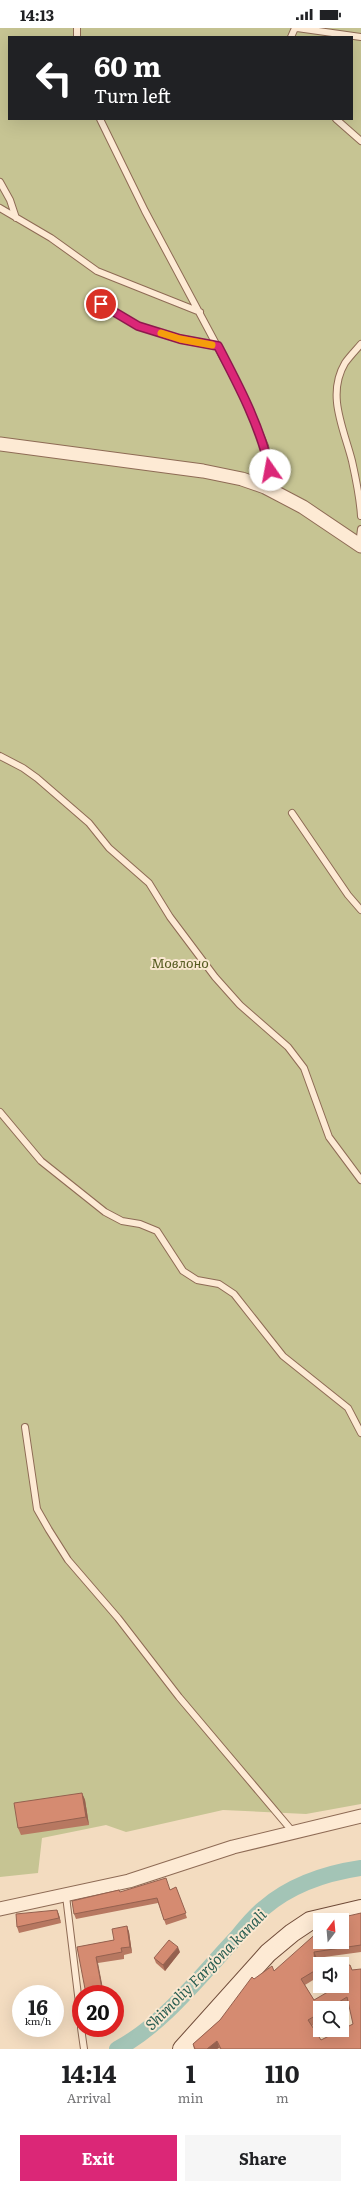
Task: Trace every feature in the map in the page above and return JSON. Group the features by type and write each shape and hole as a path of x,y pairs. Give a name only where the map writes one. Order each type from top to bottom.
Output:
{"street":[{"path":"0,444 203,471 242,479 275,492 302,507 360,546"},
{"path":"0,1910 129,1881 233,1847 361,1816"},
{"path":"182,2049 268,1953 292,1933 310,1921 361,1908"}],"lane":[{"path":"296,28 361,37"},
{"path":"100,120 145,211 218,346 252,414 265,446 275,492"},
{"path":"337,120 361,141"},
{"path":"0,182 10,200 16,218"},
{"path":"0,208 51,238 97,271 200,312"},
{"path":"101,304 138,326 180,339 218,346"},
{"path":"361,344 346,363 340,375 337,414 351,460 361,516"},
{"path":"360,546 361,529"},
{"path":"0,756 23,768 37,778 89,823 108,848 149,883 170,918 215,977 240,1005 288,1047 304,1068 330,1137 361,1180"},
{"path":"292,813 348,895 361,910"},
{"path":"0,1112 41,1161 105,1212 122,1221 140,1224 157,1231 183,1271 197,1280 219,1284 234,1294 283,1356 348,1408 361,1433"},
{"path":"25,1427 37,1509 68,1560 118,1618 179,1697 293,1832"},
{"path":"66,1896 77,1985"},
{"path":"82,2037 84,2049"}],"green space":[{"name":"Мовлоно","path":"0,28 361,28 361,1804 306,1814 223,1810 126,1832 106,1825 42,1838 38,1873 0,1877"}],"building":[{"path":"82,1793 86,1817 18,1828 14,1803"},
{"path":"166,1878 170,1890 176,1887 186,1913 164,1920 157,1898 74,1914 72,1901 119,1890 120,1892"},
{"path":"57,1910 59,1918 17,1927 16,1914"},
{"path":"361,1913 361,1945 349,1947 349,1916"},
{"path":"127,1926 130,1947 121,1948 122,1952 96,1957 101,1985 84,1985 77,1947 114,1940 112,1929"},
{"path":"313,1936 313,1949 334,1949 314,1952 313,1972 301,1979 314,2000 326,1993 349,1993 349,1965 352,1970 361,1969 361,2049 221,2049 217,2041 207,2049 195,2049 193,2044 220,2020 252,1977 254,1979 272,1966 274,1971"},
{"path":"169,1940 178,1947 163,1965 154,1958"}],"waterway":[{"name":"Shimoliy Fargʻona kanali","path":"117,2049 134,2039 166,2013 260,1911 286,1893 310,1881 335,1873 361,1868"}],"slow traffic":[{"path":"161,333 180,339 212,345"}],"route":[{"path":"101,304 138,326 180,339 218,346 252,414 265,446 270,470"}]}
